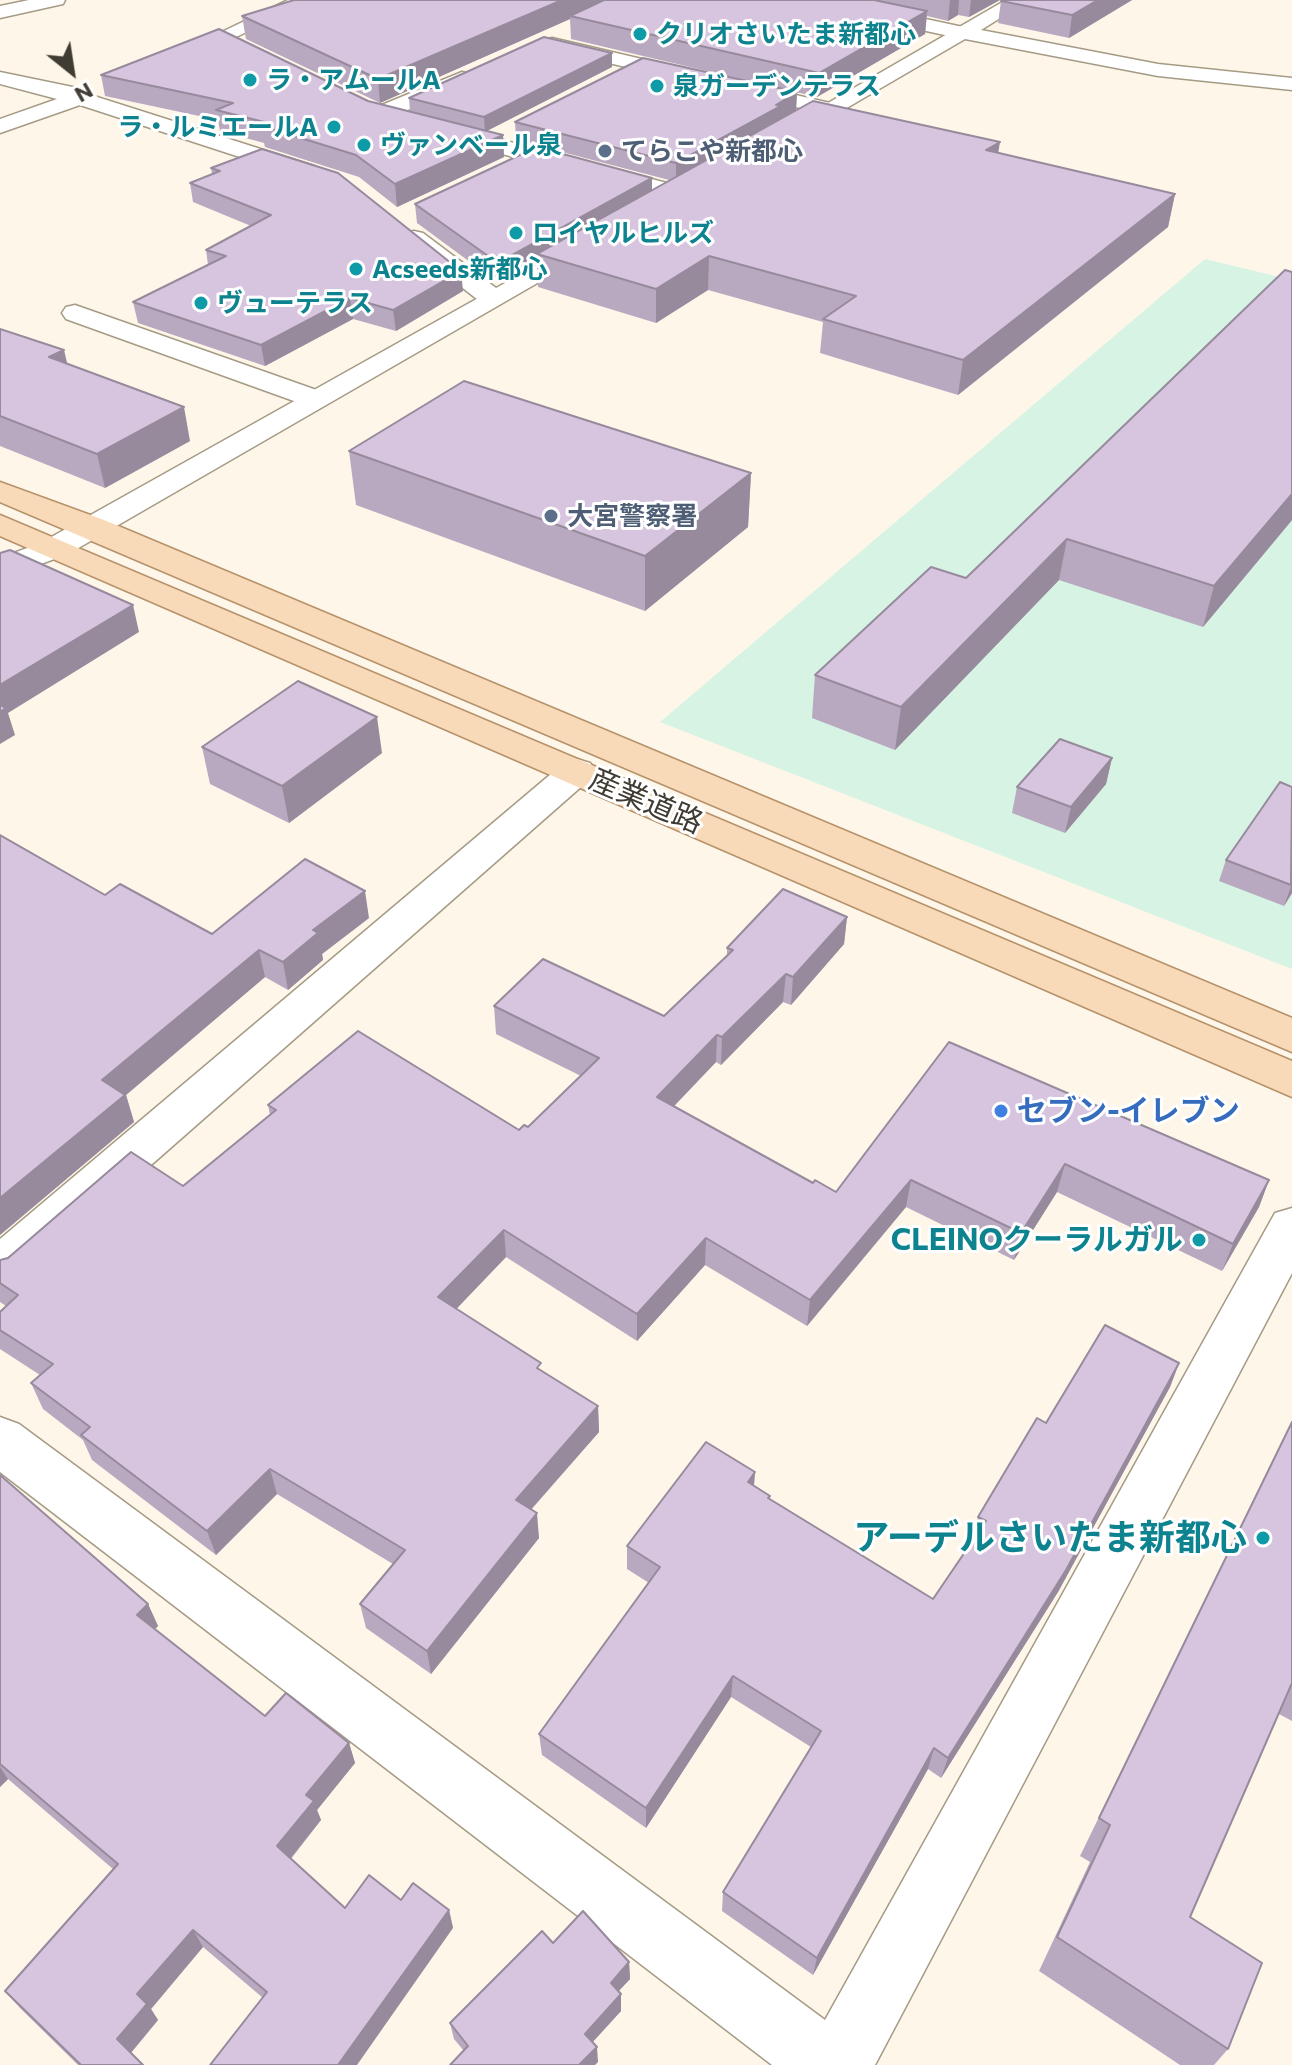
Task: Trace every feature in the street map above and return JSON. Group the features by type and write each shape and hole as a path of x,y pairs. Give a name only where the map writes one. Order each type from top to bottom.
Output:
{"main road":[{"name":"産業道路","path":"0,491 93,527 1292,1036"},
{"name":"産業道路","path":"0,524 1292,1080"}],"street":[{"path":"0,12 56,0"},
{"path":"152,68 223,39 303,0"},
{"path":"811,0 1158,70 1292,84"},
{"path":"761,147 1020,0"},
{"path":"570,30 536,45 642,64 830,109"},
{"path":"223,39 251,52"},
{"path":"614,79 642,64"},
{"path":"380,114 475,72"},
{"path":"0,78 80,98 335,180"},
{"path":"0,126 109,86"},
{"path":"355,102 380,114 678,193"},
{"path":"487,143 515,129"},
{"path":"504,169 532,156"},
{"path":"652,208 706,178"},
{"path":"393,221 491,297"},
{"path":"0,569 57,547 612,230"},
{"path":"75,313 315,399"},
{"path":"0,1268 577,771"},
{"path":"838,2065 1292,1227"},
{"path":"0,1441 828,2065"}],"green space":[{"path":"1205,259 1292,280 1292,969 660,722"}],"building":[{"path":"294,0 562,0 378,79 242,16"},
{"path":"604,0 874,0 927,11 819,73 570,16"},
{"path":"1002,0 1098,0 1072,15"},
{"path":"219,29 368,101 503,135 395,184 356,155 262,126 268,123 216,110 233,103 101,75"},
{"path":"544,37 612,53 484,117 409,98"},
{"path":"643,58 797,92 776,105 781,106 676,163 515,122"},
{"path":"813,101 1000,142 986,150 1175,194 963,360 823,319 856,296 709,256 656,289 537,254"},
{"path":"537,147 652,178 505,259 488,256 415,204"},
{"path":"262,149 338,173 461,271 393,310 350,298 261,345 133,302 226,256 206,250 271,215 190,183 220,171 211,168"},
{"path":"1285,270 1292,272 1292,494 1214,586 1067,539 901,707 815,675 931,567 966,578"},
{"path":"0,329 64,350 49,357 184,407 97,454 0,416"},
{"path":"464,381 751,473 645,556 349,451"},
{"path":"10,550 133,605 0,685 0,553"},
{"path":"298,681 377,717 282,786 202,747"},
{"path":"1060,739 1112,758 1071,807 1017,787"},
{"path":"1280,782 1292,787 1291,885 1226,860"},
{"path":"0,835 105,895 120,884 212,934 305,859 365,891 313,930 318,933 283,962 259,950 102,1080 125,1095 0,1198"},
{"path":"783,889 847,917 793,977 786,974 722,1037 717,1035 657,1097 813,1183 815,1180 836,1192 949,1042 1269,1180 1233,1244 1065,1164 1021,1233 911,1180 810,1300 706,1238 637,1314 504,1230 438,1297 541,1363 537,1368 598,1406 516,1500 537,1513 427,1651 360,1604 405,1550 270,1469 207,1531 81,1435 90,1427 31,1383 53,1364 0,1330 0,1312 18,1295 0,1283 0,1260 8,1258 131,1152 183,1186 276,1110 268,1105 358,1031 519,1130 524,1125 528,1127 599,1058 494,1006 543,959 664,1016 733,950 727,948"},
{"path":"1105,1325 1179,1363 1066,1570 948,1758 934,1748 817,1958 723,1892 821,1731 733,1676 646,1808 539,1734 660,1567 627,1546 706,1442 755,1472 748,1482 770,1496 768,1498 933,1599 986,1521 978,1517 1037,1418 1046,1423"},
{"path":"1292,1422 1292,1683 1190,1917 1262,1963 1228,2049 1057,1937 1110,1825 1099,1818"},
{"path":"0,1475 148,1604 137,1615 265,1716 286,1693 349,1743 306,1795 314,1801 277,1846 345,1908 369,1875 401,1900 413,1883 449,1910 338,2065 210,2065 267,1992 193,1930 137,1994 147,2004 117,2039 143,2065 81,2065 5,1991 118,1864 0,1764"},
{"path":"583,1911 629,1962 611,1983 621,1994 585,2034 597,2047 579,2065 450,2065 468,2046 450,2023 542,1931 553,1943"}],"place":[{"name":"クリオさいたま新都心","path":"640,34"},
{"name":"ラ・アムールA","path":"250,80"},
{"name":"泉ガーデンテラス","path":"657,86"},
{"name":"ラ・ルミエールA","path":"334,127"},
{"name":"ヴァンベール泉","path":"364,145"},
{"name":"てらこや新都心","path":"605,151"},
{"name":"ロイヤルヒルズ","path":"516,233"},
{"name":"Acseeds新都心","path":"356,269"},
{"name":"ヴューテラス","path":"201,303"},
{"name":"大宮警察署","path":"551,516"},
{"name":"セブン-イレブン","path":"1001,1111"},
{"name":"CLEINOクーラルガル","path":"1199,1240"},
{"name":"アーデルさいたま新都心","path":"1263,1538"}]}
